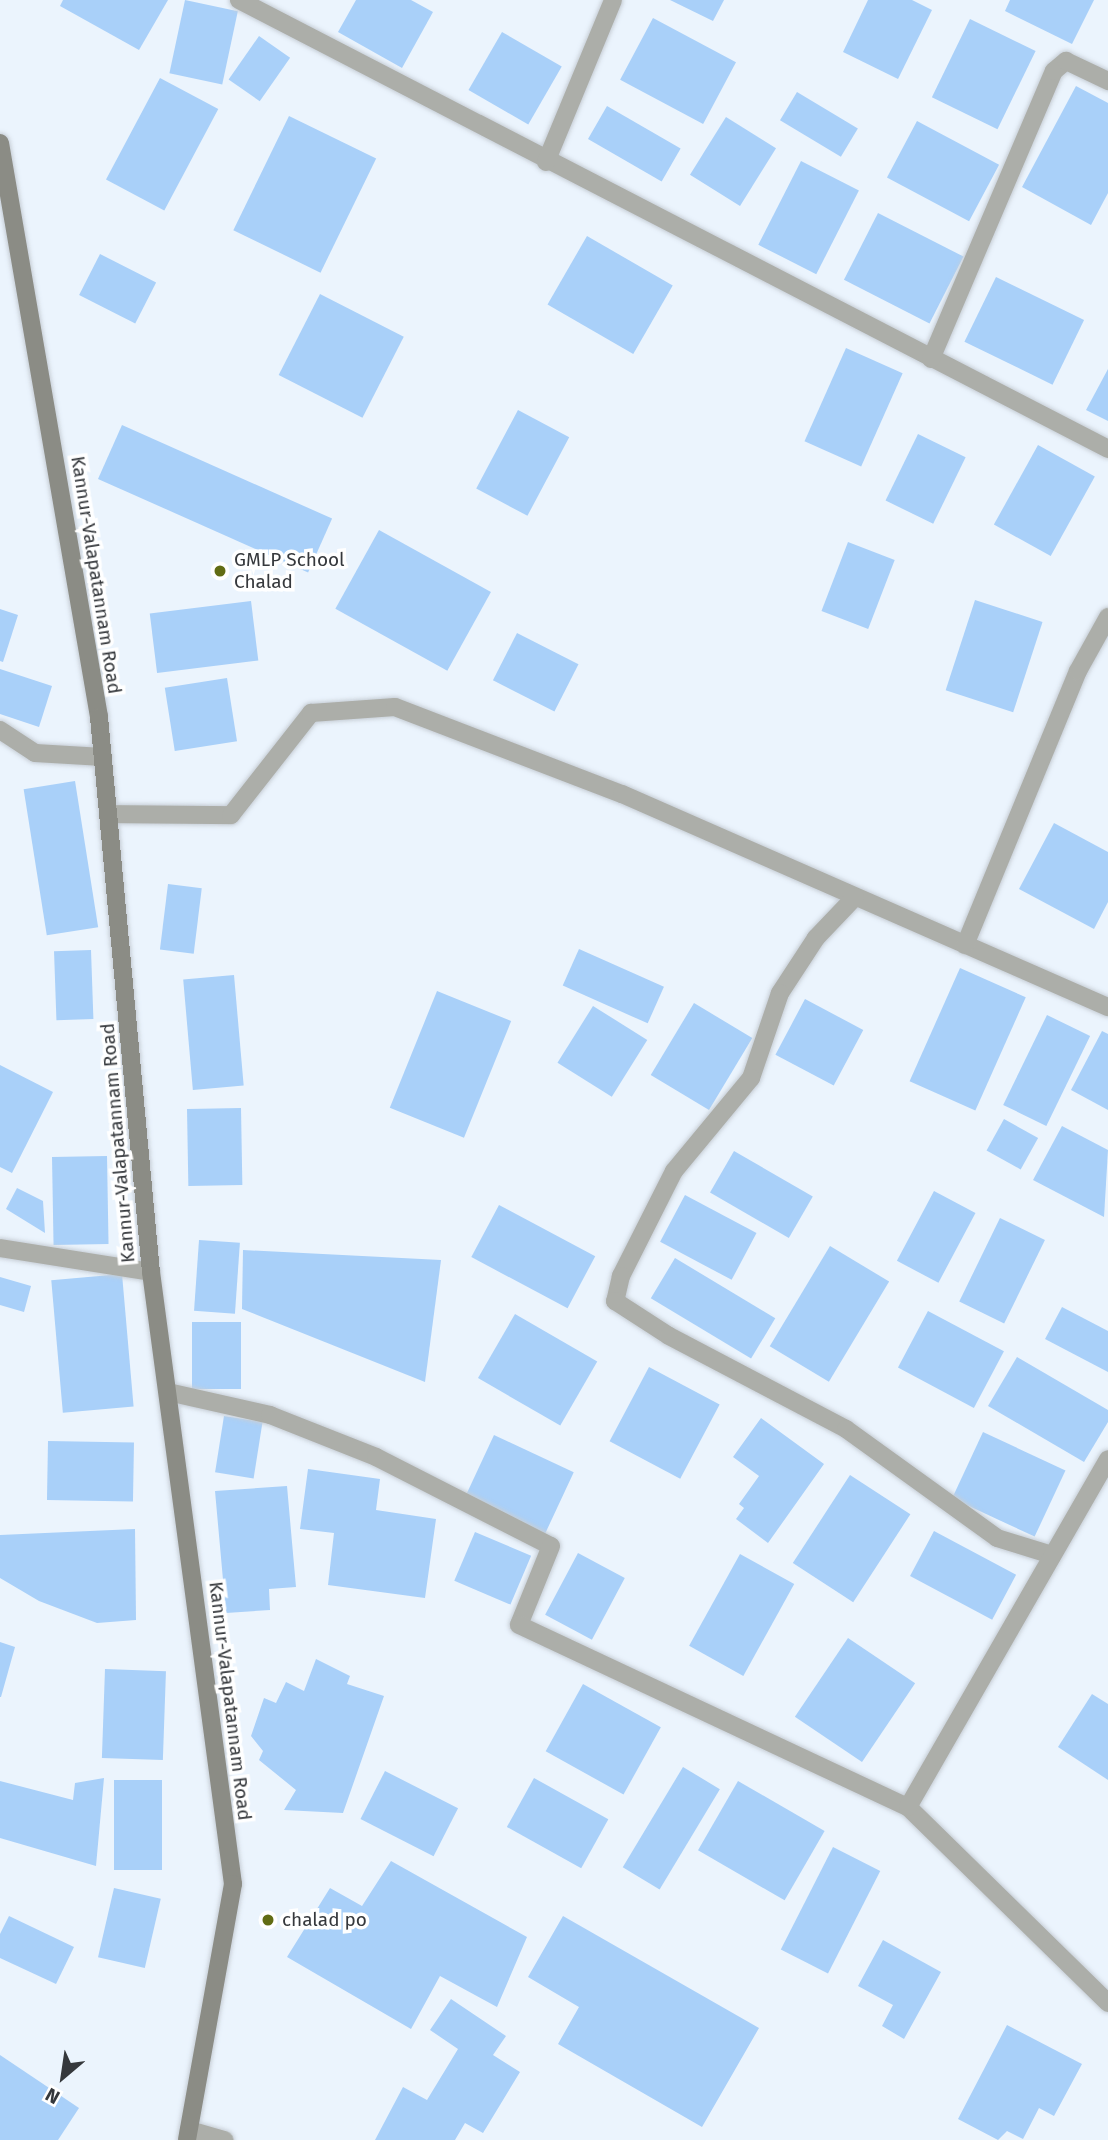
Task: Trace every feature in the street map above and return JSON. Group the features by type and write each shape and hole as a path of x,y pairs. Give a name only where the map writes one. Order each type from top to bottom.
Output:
{"main road":[{"name":"Kannur-Valapatannam Road","path":"0,143 103,757 150,1272 169,1392 233,1884 188,2135"}],"street":[{"path":"239,0 546,162 1108,449"},
{"path":"546,162 613,0"},
{"path":"932,359 1054,71 1066,61 1108,81"},
{"path":"965,945 1078,671 1108,617"},
{"path":"108,814 231,815 311,713 396,707 622,794 1108,1007"},
{"path":"0,730 35,753 103,757"},
{"path":"855,897 816,937 780,993 751,1078 674,1171 621,1276 615,1301 669,1336 846,1429 997,1538 1052,1555"},
{"path":"0,1248 150,1272"},
{"path":"169,1392 270,1415 376,1457 551,1546 519,1625 908,1807 1108,2003"},
{"path":"908,1807 1108,1458"},
{"path":"188,2135 225,2140"}],"building":[{"path":"63,0 168,0 139,50 60,6"},
{"path":"185,0 238,11 222,85 169,73"},
{"path":"356,0 411,0 433,12 402,68 338,32"},
{"path":"670,0 724,0 713,21"},
{"path":"868,0 912,0 932,10 898,79 843,52"},
{"path":"1010,0 1094,0 1072,44 1005,11"},
{"path":"653,18 736,62 703,124 620,80"},
{"path":"970,19 1036,51 997,129 932,97"},
{"path":"502,32 562,66 528,125 468,90"},
{"path":"259,36 290,58 260,101 229,79"},
{"path":"160,78 218,109 164,211 106,180"},
{"path":"1076,86 1108,103 1108,193 1091,225 1022,187"},
{"path":"797,92 858,129 841,157 780,120"},
{"path":"607,106 681,148 662,181 588,139"},
{"path":"289,116 376,159 321,273 233,230"},
{"path":"726,117 776,148 740,206 690,175"},
{"path":"917,121 999,165 969,221 887,178"},
{"path":"801,161 859,191 816,274 758,245"},
{"path":"878,213 964,257 929,323 844,280"},
{"path":"587,236 673,286 633,354 548,304"},
{"path":"100,254 156,283 135,324 79,295"},
{"path":"996,277 1084,320 1053,385 964,342"},
{"path":"320,294 404,337 362,418 279,375"},
{"path":"846,348 903,373 861,466 805,441"},
{"path":"1108,369 1108,421 1086,410"},
{"path":"518,410 569,437 527,516 476,489"},
{"path":"122,425 332,519 308,572 98,479"},
{"path":"918,434 966,457 933,524 886,501"},
{"path":"1038,445 1095,477 1051,556 994,525"},
{"path":"379,530 491,592 447,671 335,609"},
{"path":"848,542 895,560 868,629 821,611"},
{"path":"975,600 1043,622 1013,712 946,690"},
{"path":"251,601 258,661 157,673 150,613"},
{"path":"0,609 18,615 3,662 0,661"},
{"path":"517,633 578,664 554,712 493,680"},
{"path":"0,669 52,686 39,727 0,714"},
{"path":"227,678 237,741 175,751 165,688"},
{"path":"75,781 98,927 47,935 24,789"},
{"path":"1054,823 1108,852 1108,902 1094,929 1019,889"},
{"path":"168,884 202,888 194,954 160,950"},
{"path":"579,949 664,987 648,1023 563,986"},
{"path":"91,950 93,1019 56,1020 54,951"},
{"path":"960,968 1026,997 975,1111 910,1081"},
{"path":"234,975 244,1086 193,1090 183,979"},
{"path":"437,991 511,1021 464,1138 390,1108"},
{"path":"805,999 863,1030 834,1086 775,1055"},
{"path":"694,1003 752,1038 709,1110 651,1075"},
{"path":"593,1006 647,1040 612,1097 557,1063"},
{"path":"1047,1015 1090,1036 1046,1126 1003,1105"},
{"path":"1102,1031 1108,1034 1108,1110 1071,1090"},
{"path":"0,1065 53,1092 12,1173 0,1167"},
{"path":"241,1108 242,1185 188,1186 187,1109"},
{"path":"1004,1119 1038,1138 1021,1169 987,1150"},
{"path":"1062,1126 1108,1150 1104,1217 1033,1180"},
{"path":"734,1151 813,1196 789,1238 710,1193"},
{"path":"107,1156 109,1244 54,1245 52,1157"},
{"path":"17,1188 43,1201 45,1233 6,1209"},
{"path":"934,1191 975,1213 938,1283 897,1261"},
{"path":"685,1195 757,1233 732,1280 660,1242"},
{"path":"499,1205 595,1256 568,1308 471,1257"},
{"path":"1000,1218 1045,1240 1004,1324 959,1302"},
{"path":"199,1240 240,1243 235,1314 194,1311"},
{"path":"830,1246 889,1282 829,1382 770,1346"},
{"path":"243,1250 441,1260 425,1382 242,1309"},
{"path":"675,1258 775,1318 751,1359 651,1298"},
{"path":"122,1274 134,1406 63,1413 51,1280"},
{"path":"0,1277 31,1286 24,1312 0,1305"},
{"path":"1062,1307 1108,1331 1108,1372 1045,1339"},
{"path":"928,1311 1004,1351 974,1408 898,1368"},
{"path":"515,1314 597,1362 560,1426 478,1378"},
{"path":"192,1322 241,1322 241,1389 192,1389"},
{"path":"1017,1357 1108,1410 1108,1422 1084,1462 988,1406"},
{"path":"649,1367 720,1405 680,1479 610,1441"},
{"path":"224,1416 263,1422 254,1478 215,1472"},
{"path":"761,1418 824,1464 768,1543 736,1519 744,1508 739,1504 759,1476 733,1457"},
{"path":"983,1432 1065,1470 1035,1537 952,1498"},
{"path":"494,1435 574,1472 544,1536 464,1498"},
{"path":"48,1441 134,1443 133,1501 47,1500"},
{"path":"308,1469 380,1479 376,1510 436,1519 425,1598 328,1585 334,1533 300,1529"},
{"path":"850,1475 910,1514 853,1602 793,1563"},
{"path":"287,1486 296,1587 269,1589 270,1610 226,1613 215,1491"},
{"path":"135,1529 136,1620 97,1623 39,1601 0,1578 0,1535"},
{"path":"934,1531 1016,1575 992,1620 910,1576"},
{"path":"475,1532 531,1556 510,1605 454,1581"},
{"path":"578,1553 625,1578 592,1640 545,1615"},
{"path":"740,1554 794,1584 743,1676 689,1646"},
{"path":"848,1638 915,1683 862,1762 795,1717"},
{"path":"0,1642 15,1647 1,1697 0,1697"},
{"path":"316,1659 350,1676 347,1684 384,1696 343,1813 284,1810 296,1790 259,1760 263,1751 251,1736 264,1698 276,1703 286,1682 304,1691"},
{"path":"105,1669 166,1671 163,1760 102,1758"},
{"path":"583,1684 661,1727 624,1794 546,1751"},
{"path":"1092,1694 1108,1704 1108,1780 1058,1747"},
{"path":"683,1767 720,1789 660,1889 623,1867"},
{"path":"385,1771 458,1808 434,1856 360,1819"},
{"path":"104,1778 96,1866 0,1838 0,1781 73,1800 75,1783"},
{"path":"534,1778 608,1819 581,1868 507,1827"},
{"path":"114,1780 162,1780 162,1870 114,1870"},
{"path":"738,1781 825,1831 785,1900 698,1850"},
{"path":"833,1847 880,1871 828,1974 781,1949"},
{"path":"391,1861 527,1937 497,2007 440,1976 411,2029 287,1957 330,1888 362,1906"},
{"path":"114,1888 161,1899 145,1968 98,1957"},
{"path":"9,1916 74,1947 56,1984 0,1958 0,1934"},
{"path":"563,1916 759,2028 702,2127 558,2044 579,2007 528,1977"},
{"path":"883,1940 941,1972 904,2039 882,2026 893,2005 858,1986"},
{"path":"451,1999 506,2036 493,2055 520,2072 483,2133 465,2123 455,2140 375,2140 403,2087 427,2100 458,2049 430,2030"},
{"path":"1007,2025 1082,2064 1054,2116 1039,2108 1023,2139 1007,2131 998,2140 958,2119"},
{"path":"0,2055 79,2108 58,2140 0,2140"}],"place":[{"name":"GMLP School Chalad","path":"220,571"},
{"name":"chalad po","path":"268,1920"}]}
